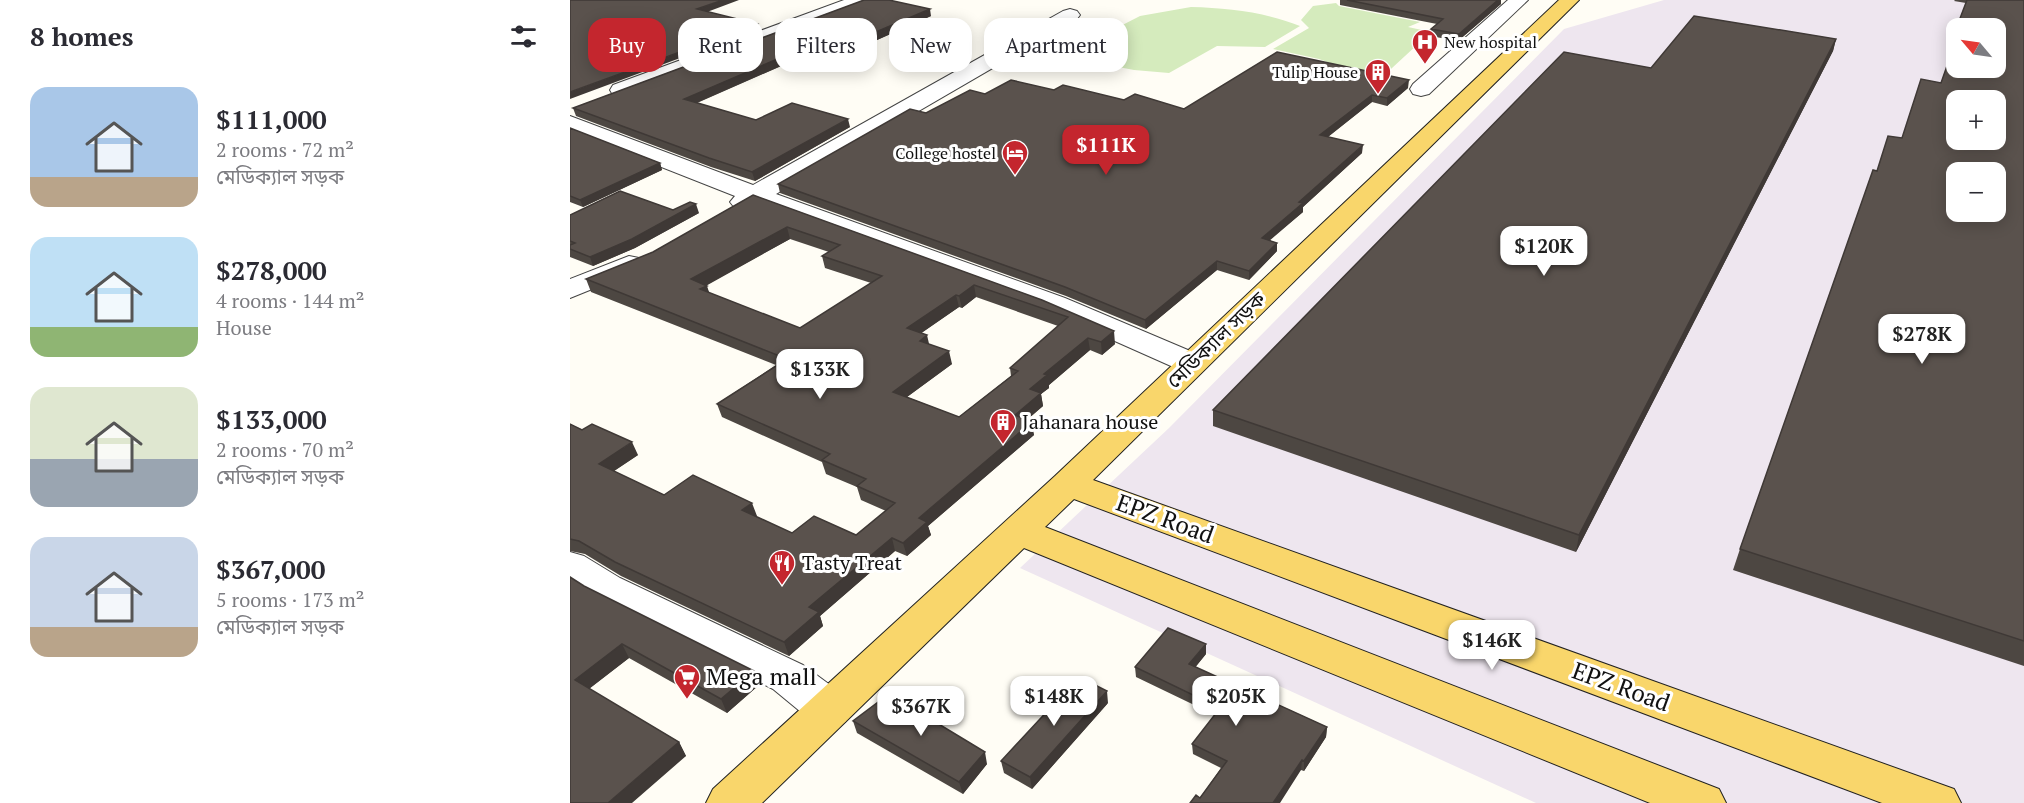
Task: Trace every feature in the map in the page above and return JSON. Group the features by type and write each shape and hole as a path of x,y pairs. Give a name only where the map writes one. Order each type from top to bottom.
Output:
{"main road":[{"name":"মেডিক্যাল সড়ক","path":"730,803 1068,484 1570,0"},
{"name":"EPZ Road","path":"1068,484 1937,803"},
{"path":"1018,531 1702,803"}],"street":[{"path":"602,97 861,0"},
{"path":"1421,89 1519,0"},
{"path":"726,211 1070,15"},
{"path":"574,113 755,195 1055,304 1191,363"},
{"path":"570,289 646,256"},
{"path":"570,566 606,588 788,677 829,709"}],"shaded area":[{"path":"1664,0 2024,0 2024,803 1536,803 1020,568 1169,428 1564,29"}],"green space":[{"path":"1336,3 1339,6 1420,22 1408,27 1431,32 1379,80 1319,59 1273,49 1309,28 1301,20 1313,6"},
{"path":"1191,7 1219,8 1273,17 1300,26 1265,47 1217,46 1169,73 1128,69 1128,22 1140,16"}],"building":[{"path":"570,0 723,0 697,9 733,18 678,18 678,53 666,57 666,18 588,18 588,72 625,72 570,92"},
{"path":"864,0 889,0 930,9 909,18 889,18 889,26 877,32 877,18 816,18"},
{"path":"1347,0 1498,0 1459,34 1431,29 1443,19"},
{"path":"1967,0 2024,0 2024,641 1740,549 1873,170 1877,171 1888,136 1902,138 1921,79 1941,83 1946,69 1946,78 2006,78 2006,18 1960,18"},
{"path":"1694,16 1836,39 1579,535 1213,410 1564,52 1651,68"},
{"path":"775,33 775,60 763,65 763,37"},
{"path":"1277,52 1409,80 1387,98 1372,95 1320,135 1363,145 1299,202 1303,203 1262,238 1277,243 1249,271 1217,261 1145,320 1065,287 778,184 910,109 926,113 970,90 985,94 1011,80 1054,90 1063,85 1124,100 1135,94 1184,109"},
{"path":"678,69 678,72 747,72 684,99 756,120 792,103 848,119 752,172 573,108"},
{"path":"570,128 660,163 580,200 570,196"},
{"path":"620,191 673,210 690,202 696,204 632,239 590,257 570,249 570,245 575,243 570,241 570,215"},
{"path":"753,195 1042,300 1114,331 1101,342 1088,338 1044,374 1047,375 1030,389 1041,393 1015,415 1032,422 919,518 927,522 903,543 892,538 809,607 819,612 784,642 615,562 579,541 570,539 570,424 582,430 592,424 632,442 599,464 664,495 693,475 752,503 742,510 792,533 814,516 856,535 895,503 857,486 866,479 822,460 830,454 717,404 787,359 586,279 653,252","holes":["787,227 840,245 822,256 882,276 800,328 700,289 707,286 691,279","974,285 1068,317 1010,368 1018,371 959,417 893,392 949,351 920,341 927,335 907,328"]},
{"path":"570,577 754,671 721,699 622,644 575,680 679,742 608,803 570,803"},
{"path":"1168,628 1206,644 1189,664 1327,727 1273,803 1190,803 1196,795 1200,798 1227,761 1192,744 1220,708 1135,667"},
{"path":"1079,677 1107,691 1030,777 1001,761"},
{"path":"889,694 985,752 959,782 853,721"}],"place":[{"name":"New hospital","path":"1425,65"},
{"name":"Tulip House","path":"1378,95"},
{"name":"College hostel","path":"1015,176"},
{"name":"Jahanara house","path":"1003,445"},
{"name":"Tasty Treat","path":"782,586"},
{"name":"Mega mall","path":"687,700"}]}
